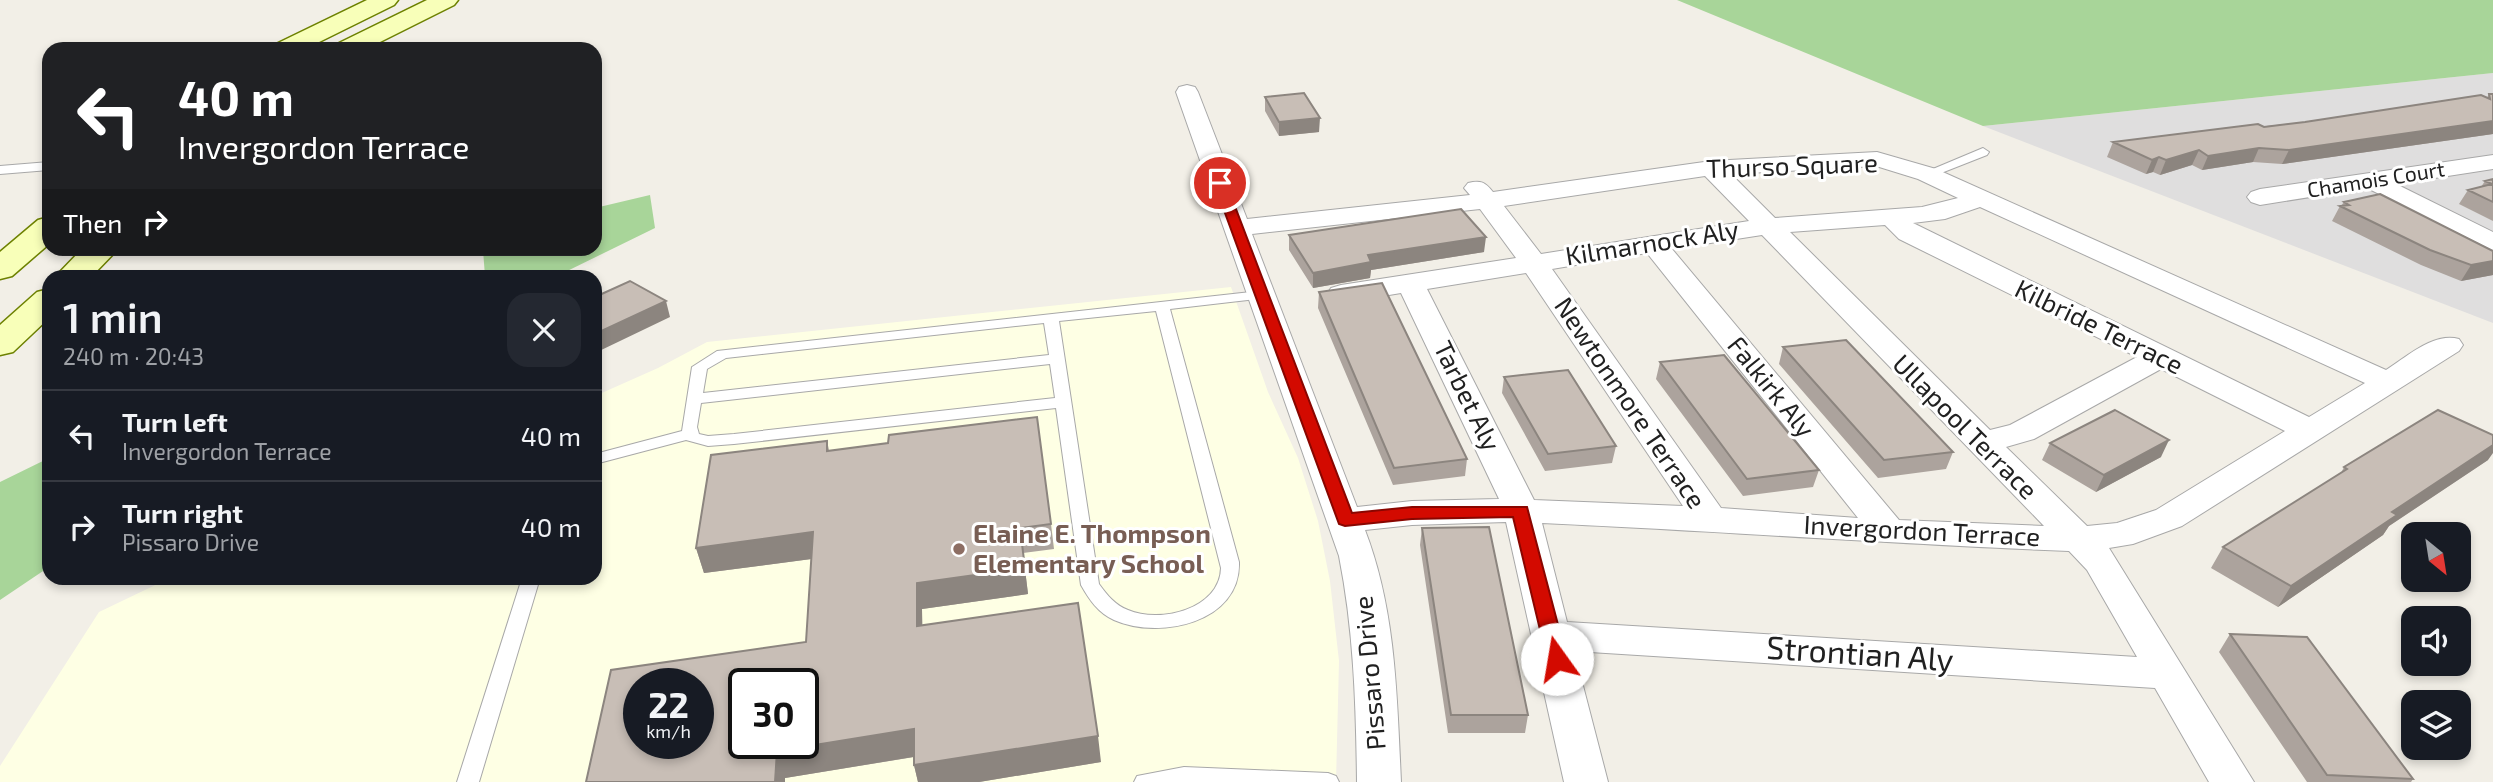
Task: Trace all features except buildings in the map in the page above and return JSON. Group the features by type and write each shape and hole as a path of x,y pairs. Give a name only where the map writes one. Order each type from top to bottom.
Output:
{"main road":[{"path":"299,42 386,0"},
{"path":"360,42 446,0"},
{"path":"0,269 42,234"},
{"path":"79,270 94,256"},
{"path":"0,344 42,305"}],"street":[{"name":"Pissaro Drive","path":"1186,92 1357,556 1366,596 1373,655 1379,782"},
{"name":"Thurso Square","path":"1237,228 1480,193 1710,168 1877,159 1927,174 2388,382"},
{"name":"Chamois Court","path":"2260,198 2493,162"},
{"name":"Ullapool Terrace","path":"1710,168 2075,539 2101,562 2232,782"},
{"path":"2371,181 2493,242"},
{"name":"Newtonmore Terrace","path":"1480,193 1533,262 1710,519"},
{"name":"Kilmarnock Aly","path":"1323,297 1767,226 1945,211 1981,198"},
{"name":"Kilbride Terrace","path":"1891,217 1908,233 2311,431"},
{"name":"Falkirk Aly","path":"1653,243 1889,532"},
{"name":"Tarbet Aly","path":"1410,283 1513,489 1521,511 1587,782"},
{"name":"Invergordon Terrace","path":"1345,520 1412,513 1521,511 1710,519 1889,532 2075,539 2120,535 2169,518 2448,345"},
{"path":"1982,443 2022,432 2161,357"},
{"name":"Strontian Aly","path":"1552,635 2168,674"}],"lane":[{"path":"1927,174 1983,152"},
{"path":"0,170 42,167"},
{"path":"1063,401 734,439 708,441 692,438 690,433 700,368 722,354 1260,295"},
{"path":"1051,318 1090,585 1097,599 1124,619 1167,621 1193,614 1215,601 1229,581 1230,562 1162,307"},
{"path":"696,399 1057,359"},
{"path":"602,457 690,433"},
{"path":"468,782 529,585"},
{"path":"1145,782 1184,776 1328,782"}],"shaded area":[{"path":"2493,73 2493,323 1983,126"},
{"name":"Elaine E. Thompson Elementary School","path":"1231,287 1268,392 1298,458 1318,521 1330,581 1339,661 1336,782 0,782 0,766 99,612 155,585 602,585 602,393 707,342"}],"green space":[{"path":"1677,0 2493,0 2493,73 1983,126"},
{"path":"650,195 655,228 602,254 602,206"},
{"path":"483,256 598,256 569,270 485,270"},
{"path":"42,461 42,572 0,600 0,482"}],"place":[{"name":"Elaine E. Thompson Elementary School","path":"959,549"}],"route":[{"path":"1220,183 1345,520 1412,513 1521,511 1557,659"}]}
